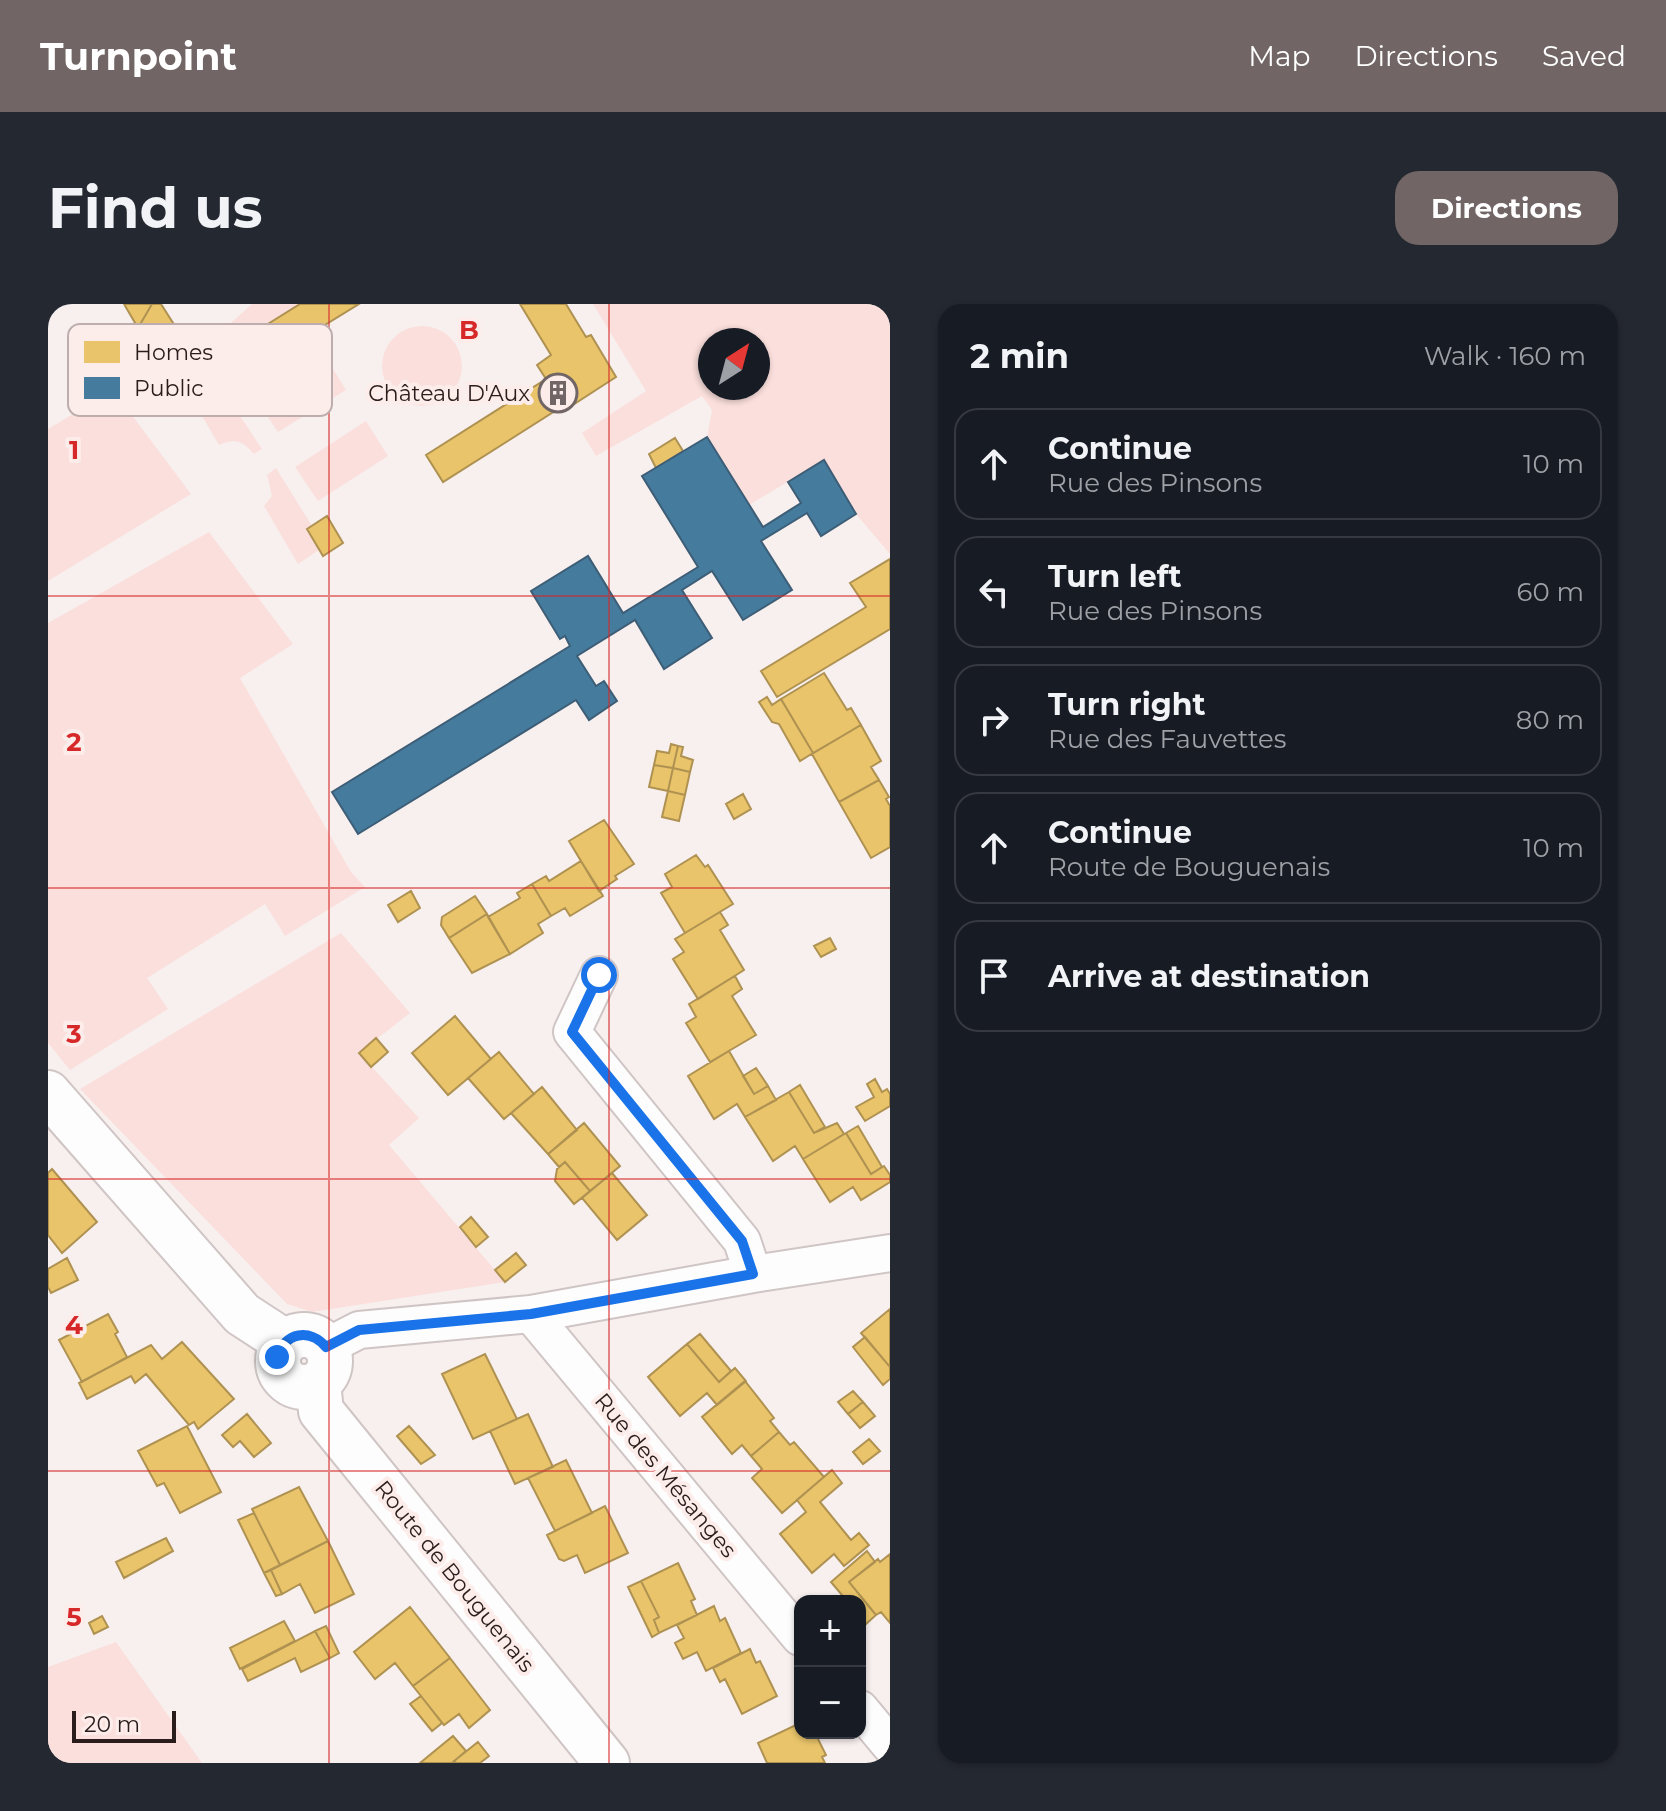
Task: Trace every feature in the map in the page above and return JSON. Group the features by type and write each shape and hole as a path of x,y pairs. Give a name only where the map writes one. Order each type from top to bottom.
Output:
{"street":[{"path":"599,975 572,1032 742,1241 753,1274"},
{"path":"48,1093 242,1314 310,1357 359,1330 531,1314 890,1253"},
{"name":"Rue des Mésanges","path":"531,1314 794,1630"},
{"name":"Route de Bouguenais","path":"310,1357 321,1411 607,1763"},
{"path":"866,1716 890,1745"}],"shaded area":[{"path":"252,304 300,304 268,324 230,324"},
{"path":"593,304 890,304 890,554 856,514 824,460 749,505 707,437 712,410 705,400 770,400 770,328 698,328 698,398 596,456 582,433 646,391"},
{"path":"414,326 430,326 451,337 462,358 462,374 451,395 430,406 414,406 400,400 388,388 382,374 382,358 388,344 400,332"},
{"path":"332,367 346,390 332,399"},
{"path":"70,416 132,416 191,494 48,581 48,429"},
{"path":"202,416 240,416 262,449 254,454 238,442 219,445"},
{"path":"267,416 304,416 278,432"},
{"path":"366,421 388,456 318,501 295,467"},
{"path":"276,468 312,526 307,530 319,550 298,564 264,506 272,496 267,475"},
{"path":"209,532 293,644 240,678 351,872 365,887 285,936 265,904 147,978 168,1009 70,1070 48,1043 48,623"},
{"path":"341,933 410,1013 359,1053 419,1118 389,1145 505,1282 312,1312 287,1304 80,1089"},
{"path":"116,1642 202,1763 48,1763 48,1667"}],"building: Homes":[{"path":"124,304 152,304 140,324 136,324"},
{"path":"152,304 161,304 174,324 140,324"},
{"path":"300,304 359,304 327,324 268,324"},
{"name":"Château D'Aux","path":"520,304 566,304 586,337 591,335 616,377 565,410 563,406 443,482 426,455 546,379 537,365 551,355"},
{"path":"675,438 683,451 656,468 649,454"},
{"path":"327,516 343,543 323,556 307,529"},
{"path":"890,559 890,629 777,697 761,671 866,607 850,583"},
{"path":"824,673 847,710 851,708 861,725 813,753 781,699"},
{"path":"767,697 772,705 781,699 813,753 800,761 779,724 772,722 759,702"},
{"path":"861,725 881,761 871,767 879,780 839,802 812,754"},
{"path":"671,744 678,746 673,768 654,765 657,751 669,753"},
{"path":"678,746 683,747 681,756 693,760 690,772 673,768"},
{"path":"654,765 673,768 668,791 649,787"},
{"path":"673,768 690,772 685,795 668,791"},
{"path":"879,780 889,797 886,799 890,806 890,847 871,858 839,802"},
{"path":"668,791 685,795 679,821 662,817"},
{"path":"743,794 751,809 734,819 726,804"},
{"path":"604,820 634,864 599,891 569,841"},
{"path":"696,855 705,867 708,865 733,904 685,933 661,893 672,887 665,874"},
{"path":"581,861 603,896 570,916 565,908 551,916 532,884 546,876 549,881"},
{"path":"532,884 551,916 538,924 543,933 510,954 488,917 520,898 517,893"},
{"path":"411,891 420,908 398,922 388,905"},
{"path":"475,896 487,914 449,938 441,925 442,917"},
{"path":"720,912 728,925 720,930 744,970 698,999 673,959 684,952 675,939"},
{"path":"487,914 510,954 472,973 449,938"},
{"path":"830,938 836,949 821,957 814,946"},
{"path":"735,976 742,989 732,996 756,1035 710,1062 686,1023 696,1017 689,1004"},
{"path":"455,1016 491,1059 448,1095 412,1053"},
{"path":"376,1038 388,1052 371,1067 359,1053"},
{"path":"729,1051 754,1094 768,1086 776,1100 745,1117 737,1104 714,1119 688,1076"},
{"path":"499,1052 534,1094 504,1119 468,1078"},
{"path":"756,1068 768,1086 754,1094 743,1076"},
{"path":"875,1079 882,1092 887,1089 890,1094 890,1106 865,1121 856,1107 874,1097 867,1084"},
{"path":"800,1085 825,1127 814,1133 789,1092"},
{"path":"542,1087 577,1130 548,1154 511,1113"},
{"path":"789,1092 814,1133 837,1123 844,1134 803,1159 795,1146 773,1161 745,1117"},
{"path":"584,1123 620,1166 590,1191 565,1162 559,1167 548,1154"},
{"path":"858,1126 882,1167 871,1174 846,1133"},
{"path":"846,1133 871,1174 884,1166 890,1175 890,1182 861,1200 853,1187 830,1202 803,1159"},
{"path":"565,1162 590,1191 574,1204 555,1181 557,1169"},
{"path":"52,1169 97,1222 62,1253 48,1235 48,1173"},
{"path":"612,1173 647,1215 617,1240 582,1198"},
{"path":"471,1217 488,1237 476,1247 460,1227"},
{"path":"516,1253 526,1265 505,1282 495,1270"},
{"path":"67,1258 78,1280 51,1293 48,1269"},
{"path":"890,1309 890,1367 861,1333"},
{"path":"108,1314 127,1357 82,1382 59,1340"},
{"path":"700,1334 731,1371 719,1382 687,1344"},
{"path":"865,1337 890,1367 890,1379 883,1385 853,1347"},
{"path":"182,1342 234,1399 198,1429 194,1422 189,1425 146,1374 135,1383 131,1376 87,1399 79,1383 151,1345 162,1359"},
{"path":"687,1344 719,1382 735,1368 746,1381 717,1405 707,1393 680,1416 648,1377"},
{"path":"485,1354 517,1419 473,1439 442,1374"},
{"path":"745,1381 774,1418 770,1421 779,1432 751,1456 742,1445 732,1454 702,1417"},
{"path":"853,1391 863,1402 848,1414 838,1402"},
{"path":"863,1402 875,1416 860,1428 848,1414"},
{"path":"247,1414 271,1443 254,1457 240,1441 233,1447 222,1435"},
{"path":"528,1414 553,1467 515,1484 490,1431"},
{"path":"187,1426 221,1492 180,1513 164,1483 157,1486 138,1451"},
{"path":"409,1426 435,1455 421,1464 397,1436"},
{"path":"779,1432 790,1445 794,1442 824,1477 782,1513 752,1478 762,1469 751,1456"},
{"path":"869,1439 880,1451 863,1464 853,1452"},
{"path":"566,1460 592,1513 555,1531 528,1478"},
{"path":"832,1470 842,1483 820,1502 851,1540 859,1533 869,1545 844,1566 834,1554 812,1573 780,1534 806,1512 797,1500"},
{"path":"299,1487 328,1541 280,1565 252,1509"},
{"path":"605,1506 628,1553 585,1573 577,1555 564,1561 559,1559 547,1535"},
{"path":"254,1513 280,1565 264,1573 238,1520"},
{"path":"166,1538 173,1551 124,1578 116,1562"},
{"path":"328,1541 354,1594 315,1613 300,1584 282,1594 271,1570"},
{"path":"867,1551 875,1562 849,1582 860,1595 842,1595 831,1582"},
{"path":"890,1554 890,1623 881,1612 876,1615 866,1603 866,1595 860,1595 849,1582 878,1559 880,1562"},
{"path":"678,1563 695,1599 691,1601 697,1615 659,1633 654,1620 659,1617 641,1581"},
{"path":"271,1570 282,1594 276,1596 264,1573"},
{"path":"641,1581 659,1617 654,1620 659,1633 652,1637 628,1587"},
{"path":"866,1603 876,1615 866,1624"},
{"path":"714,1606 720,1621 725,1618 741,1653 706,1671 697,1652 683,1659 675,1643 684,1638 677,1625"},
{"path":"410,1607 450,1658 413,1686 395,1663 375,1679 354,1652"},
{"path":"102,1616 108,1627 94,1634 89,1623"},
{"path":"284,1621 295,1641 240,1669 230,1648"},
{"path":"326,1626 339,1653 330,1658 315,1631"},
{"path":"315,1631 330,1658 301,1672 295,1658 248,1681 242,1669"},
{"path":"750,1649 756,1663 760,1661 777,1696 742,1714 725,1679 720,1682 713,1668"},
{"path":"450,1658 490,1710 469,1728 459,1714 444,1725 413,1686"},
{"path":"421,1696 442,1723 432,1731 410,1704"},
{"path":"794,1726 794,1739 818,1739 826,1755 822,1757 825,1763 767,1763 758,1743"},
{"path":"453,1736 466,1751 452,1763 420,1763"},
{"path":"478,1742 489,1756 480,1763 454,1761"}],"building: Public":[{"path":"707,437 763,527 801,503 788,482 824,460 856,514 821,536 807,513 761,541 792,590 743,620 712,571 682,590 712,638 664,669 635,620 577,656 596,686 604,681 617,701 589,720 576,700 358,834 332,792 570,646 565,636 560,639 531,591 588,556 623,613 698,567 642,476"}],"place":[{"name":"Château D'Aux","path":"558,393"}],"route":[{"path":"277,1357 285,1342 299,1335 314,1336 326,1347 359,1330 531,1314 753,1274 742,1241 572,1032 599,975"}]}
